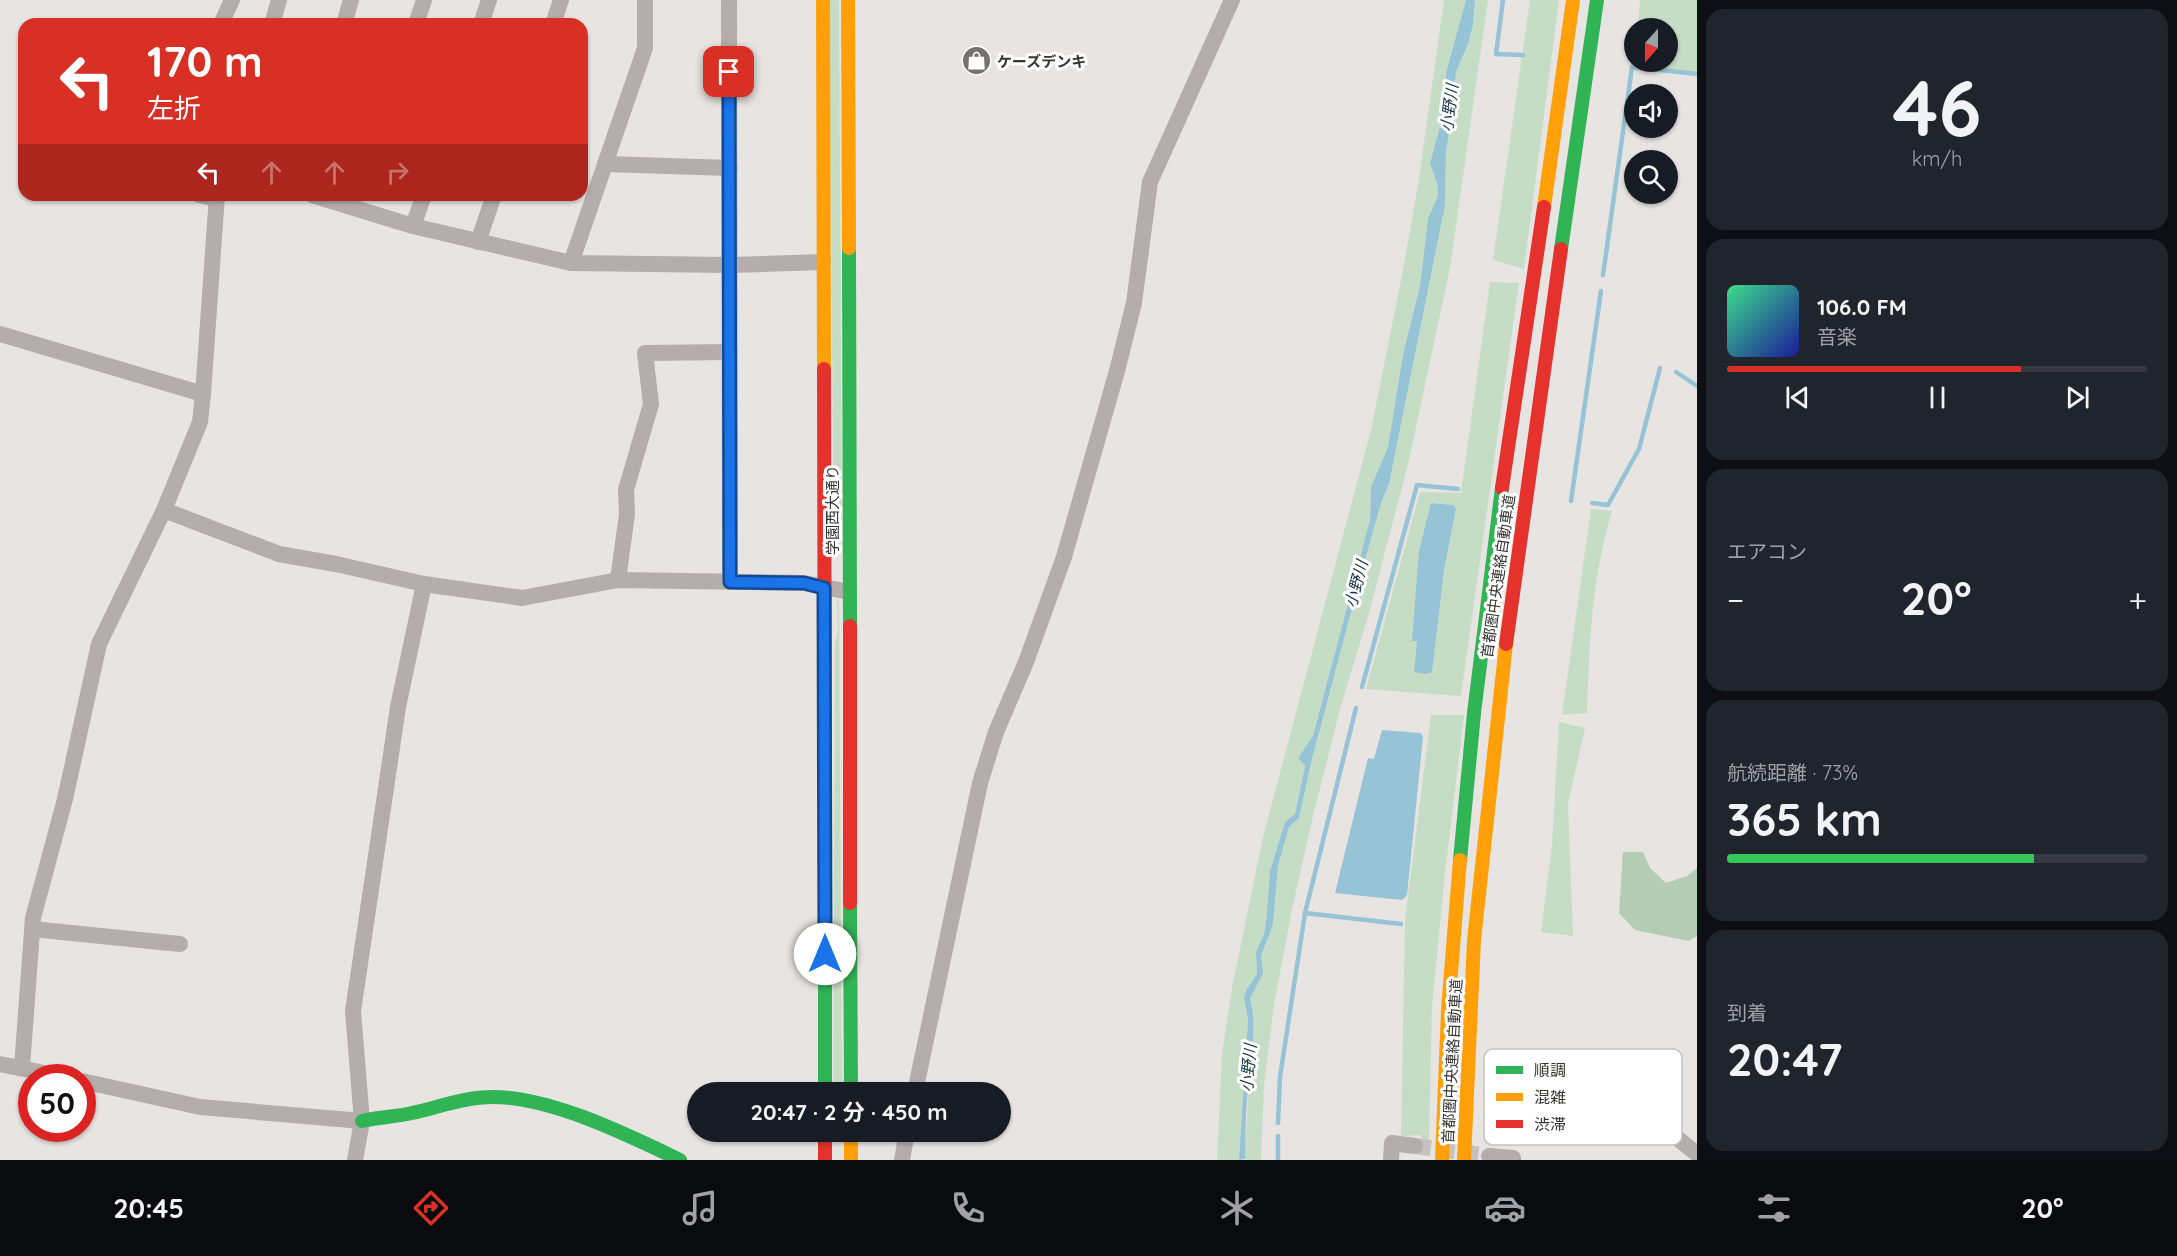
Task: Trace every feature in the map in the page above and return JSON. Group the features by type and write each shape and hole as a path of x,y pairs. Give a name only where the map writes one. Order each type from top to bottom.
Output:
{"main road":[{"name":"学園西大通り","path":"823,0 825,1082"},
{"name":"学園西大通り","path":"848,0 850,1082"},
{"name":"首都圏中央連絡自動車道","path":"1442,1160 1446,1034 1454,924 1478,682 1492,562 1573,0"},
{"name":"首都圏中央連絡自動車道","path":"1464,1160 1474,940 1502,673 1518,545 1597,0"},
{"path":"362,1121 376,1117 404,1115 449,1102 490,1097 526,1101 583,1118 630,1136 680,1160"},
{"path":"825,1142 825,1160"},
{"path":"851,1142 851,1160"}],"street":[{"path":"224,18 232,0"},
{"path":"274,18 279,0"},
{"path":"346,18 351,0"},
{"path":"418,18 424,0"},
{"path":"483,18 489,0"},
{"path":"555,18 561,0"},
{"path":"571,263 645,48 645,0"},
{"path":"729,0 730,582"},
{"path":"917,1082 981,783 996,732 1026,662 1064,557 1117,371 1134,303 1150,182 1232,0"},
{"path":"605,164 730,168"},
{"path":"22,1064 33,918 65,799 99,644 164,510 200,422 210,201"},
{"path":"356,201 413,226 571,263 730,265 823,262"},
{"path":"413,226 422,201"},
{"path":"478,242 492,201"},
{"path":"0,334 203,394"},
{"path":"618,580 627,514 626,490 651,404 645,353 730,352"},
{"path":"164,510 279,554 424,584 522,598 618,580 804,583 849,592"},
{"path":"356,1160 362,1121 353,1011 398,707 424,584"},
{"path":"32,929 180,944"},
{"path":"0,1064 18,1066"},
{"path":"96,1084 201,1107 362,1121"},
{"path":"902,1160 905,1142"},
{"path":"1682,1142 1697,1154"},
{"path":"1391,1160 1392,1143 1415,1146"},
{"path":"1489,1156 1513,1158 1513,1160"}],"green space":[{"path":"829,0 839,0 842,528 834,556"},
{"path":"1444,0 1466,0 1447,69 1440,127 1430,163 1438,187 1438,195 1428,219 1420,286 1403,355 1388,447 1371,487 1370,520 1313,737 1300,755 1299,759 1305,766 1295,814 1285,822 1270,871 1266,923 1256,952 1257,974 1247,989 1248,1019 1239,1160 1217,1160 1222,1054 1232,988 1263,837 1371,430 1418,185"},
{"path":"1475,0 1488,0 1450,268 1409,460 1368,617 1340,709 1291,914 1274,1005 1264,1086 1261,1160 1245,1160 1252,1007 1250,999 1263,973 1261,956 1273,924 1278,866 1289,827 1299,818 1311,763 1361,575 1381,503 1389,484 1445,205 1446,151 1456,72 1468,44 1473,25"},
{"path":"1530,0 1559,0 1524,269 1493,260"},
{"path":"1640,0 1697,0 1697,72 1678,70 1678,18 1639,18"},
{"path":"1490,282 1519,283 1461,696 1366,689 1420,492 1461,493","holes":["1431,503 1453,505 1456,509 1444,570 1414,672"]},
{"path":"1591,509 1612,511 1596,586 1587,713 1562,715"},
{"path":"839,599 842,1082 833,1082 837,602"},
{"path":"1431,715 1464,715 1432,1008 1429,1142 1421,1142 1421,1135 1401,1136 1405,920"},
{"path":"1559,722 1585,728 1568,804 1573,936 1541,932 1552,845"},
{"path":"1623,852 1643,852 1650,868 1666,883 1687,876 1697,868 1697,936 1689,941 1635,930 1619,913"}],"water":[{"name":"小野川","path":"1466,0 1475,0 1473,25 1456,72 1446,151 1445,205 1389,484 1381,503 1361,575 1311,763 1299,818 1289,827 1278,866 1273,924 1261,956 1263,973 1250,999 1253,1040 1245,1159 1239,1160 1248,1019 1244,998 1257,974 1256,952 1266,923 1270,871 1285,822 1295,814 1305,766 1299,759 1300,755 1313,736 1370,520 1371,487 1388,447 1403,355 1420,286 1428,219 1438,195 1438,187 1430,163 1440,127 1447,69"},
{"path":"1431,503 1453,505 1456,509 1444,570 1432,672 1426,674 1414,672 1417,641 1412,641 1419,551"},
{"path":"1382,730 1421,733 1423,737 1407,895 1402,900 1335,893 1368,758 1374,759"}],"waterway":[{"path":"1503,0 1496,54 1523,55"},
{"path":"1603,275 1632,67 1697,74"},
{"path":"1571,501 1601,291"},
{"path":"1592,503 1608,505 1639,449 1660,368"},
{"path":"1676,372 1697,386"},
{"path":"1362,687 1417,485 1458,489"},
{"path":"1278,1123 1280,1077 1305,913 1356,708"},
{"path":"1305,913 1401,924"},
{"path":"1278,1136 1278,1160"}],"tunnel":[{"path":"1415,1146 1489,1156"}],"traffic: fast":[{"path":"1561,249 1597,0"},
{"path":"849,248 850,626"},
{"path":"1460,860 1474,713 1502,488"},
{"path":"825,840 825,1082"},
{"path":"850,903 851,1082"},
{"path":"362,1121 472,1099 493,1097 516,1099 539,1103 589,1119 680,1160"}],"traffic: slow":[{"path":"823,0 824,369"},
{"path":"848,0 849,248"},
{"path":"1544,207 1573,0"},
{"path":"1464,1160 1474,940 1506,644"},
{"path":"1442,1160 1448,1010 1460,860"},
{"path":"851,1142 851,1160"}],"traffic: jam":[{"path":"1502,488 1544,207"},
{"path":"1506,644 1561,249"},
{"path":"824,369 825,840"},
{"path":"850,626 850,903"},
{"path":"825,1142 825,1160"}],"place":[{"name":"ケーズデンキ","path":"976,61"}],"route":[{"path":"729,72 730,582 804,583 824,588 825,954"}]}
